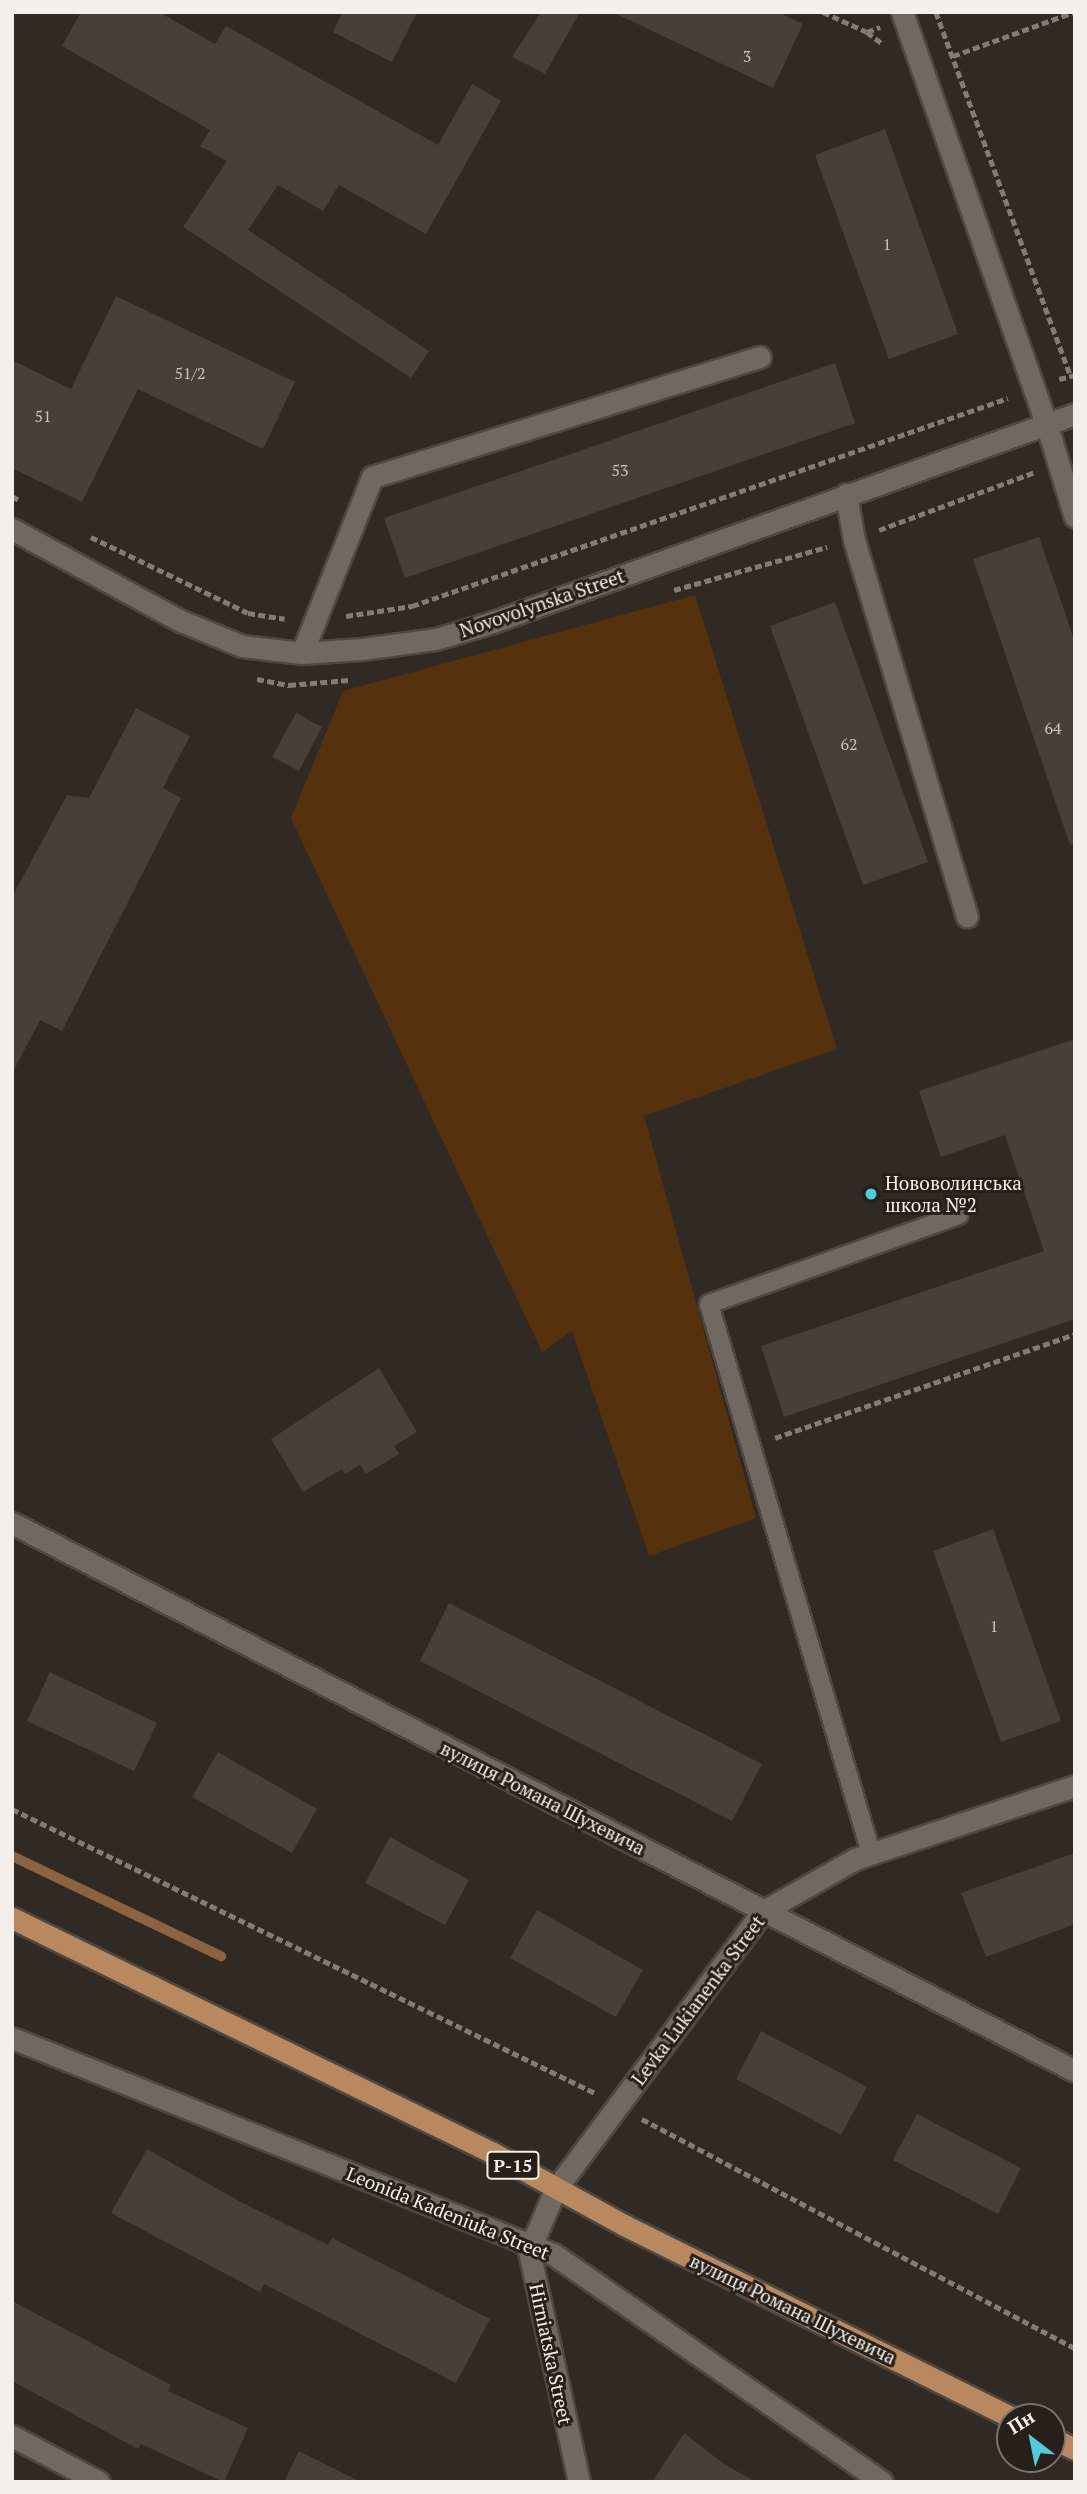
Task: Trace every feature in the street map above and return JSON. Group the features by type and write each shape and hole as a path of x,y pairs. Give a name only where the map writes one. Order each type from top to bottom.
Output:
{"main road":[{"name":"вулиця Романа Шухевича","path":"12,1918 493,2153 555,2190 996,2410"}],"street":[{"path":"902,12 1035,385 1075,517"},
{"path":"302,653 372,477 760,357"},
{"name":"Novovolynska Street","path":"12,530 211,635 242,646 302,653 447,635 1075,414"},
{"path":"846,494 854,540 967,916"},
{"name":"вулиця Романа Шухевича","path":"12,1523 1075,2071"},
{"name":"Levka Lukianenka Street","path":"555,2190 762,1912 871,1853 1075,1786"},
{"name":"Leonida Kadeniuka Street","path":"12,2038 553,2254 882,2482"},
{"path":"531,2245 555,2190"},
{"name":"Hirniatska Street","path":"531,2245 579,2482"},
{"path":"12,2436 99,2482"}],"lane":[{"path":"871,1853 709,1304 960,1215"}],"path":[{"path":"81,532 248,613 315,620 412,606 1035,385 1073,375 936,12"},
{"path":"953,56 1074,12"},
{"path":"12,496 35,508"},
{"path":"751,1446 1075,1334"},
{"path":"12,1809 619,2104 1075,2348"}],"shaded area":[{"path":"695,595 837,1049 644,1116 756,1518 649,1556 572,1331 542,1352 291,818 343,691"}],"building":[{"path":"81,12 159,12 215,44 226,26 438,145 472,84 501,101 426,234 339,185 323,211 278,185 248,230 429,351 411,378 183,227 227,161 200,146 210,130 62,46"},
{"path":"342,12 417,12 392,62 333,32"},
{"path":"541,12 580,12 545,74 512,57"},
{"path":"612,12 778,12 803,24 773,88"},
{"path":"885,129 958,334 889,359 815,155"},
{"path":"116,296 295,382 263,449 138,389 82,502 12,468 12,360 71,389"},
{"path":"835,363 855,423 405,578 384,518"},
{"path":"1039,537 1075,642 1075,844 1070,845 973,559"},
{"path":"835,602 928,862 863,885 770,626"},
{"path":"136,708 190,736 163,788 181,798 62,1031 40,1020 12,1074 12,897 67,795 89,798"},
{"path":"296,713 322,727 299,771 272,757"},
{"path":"1075,1039 1075,1319 784,1417 761,1346 1044,1251 1005,1135 941,1157 919,1091"},
{"path":"379,1368 417,1432 394,1446 399,1454 366,1474 360,1465 345,1474 342,1469 303,1492 271,1439"},
{"path":"993,1529 1061,1721 1001,1742 933,1551"},
{"path":"449,1603 762,1764 732,1821 420,1661"},
{"path":"50,1672 157,1723 134,1771 27,1721"},
{"path":"218,1752 317,1809 292,1853 192,1797"},
{"path":"390,1837 469,1880 445,1925 365,1883"},
{"path":"1075,1853 1075,1924 986,1957 961,1893"},
{"path":"537,1910 643,1970 616,2017 510,1958"},
{"path":"761,2031 867,2087 841,2135 736,2079"},
{"path":"917,2114 1021,2168 998,2214 893,2160"},
{"path":"147,2149 237,2200 328,2245 332,2238 490,2319 456,2383 264,2284 260,2292 111,2213"},
{"path":"12,2301 171,2385 168,2391 248,2428 224,2482 141,2444 138,2449 12,2381"},
{"path":"684,2433 724,2464 756,2482 652,2482"},
{"path":"299,2451 361,2482 284,2482"}],"waterway":[{"path":"12,1856 221,1956"}],"place":[{"name":"Нововолинська школа №2","path":"871,1194"}]}
